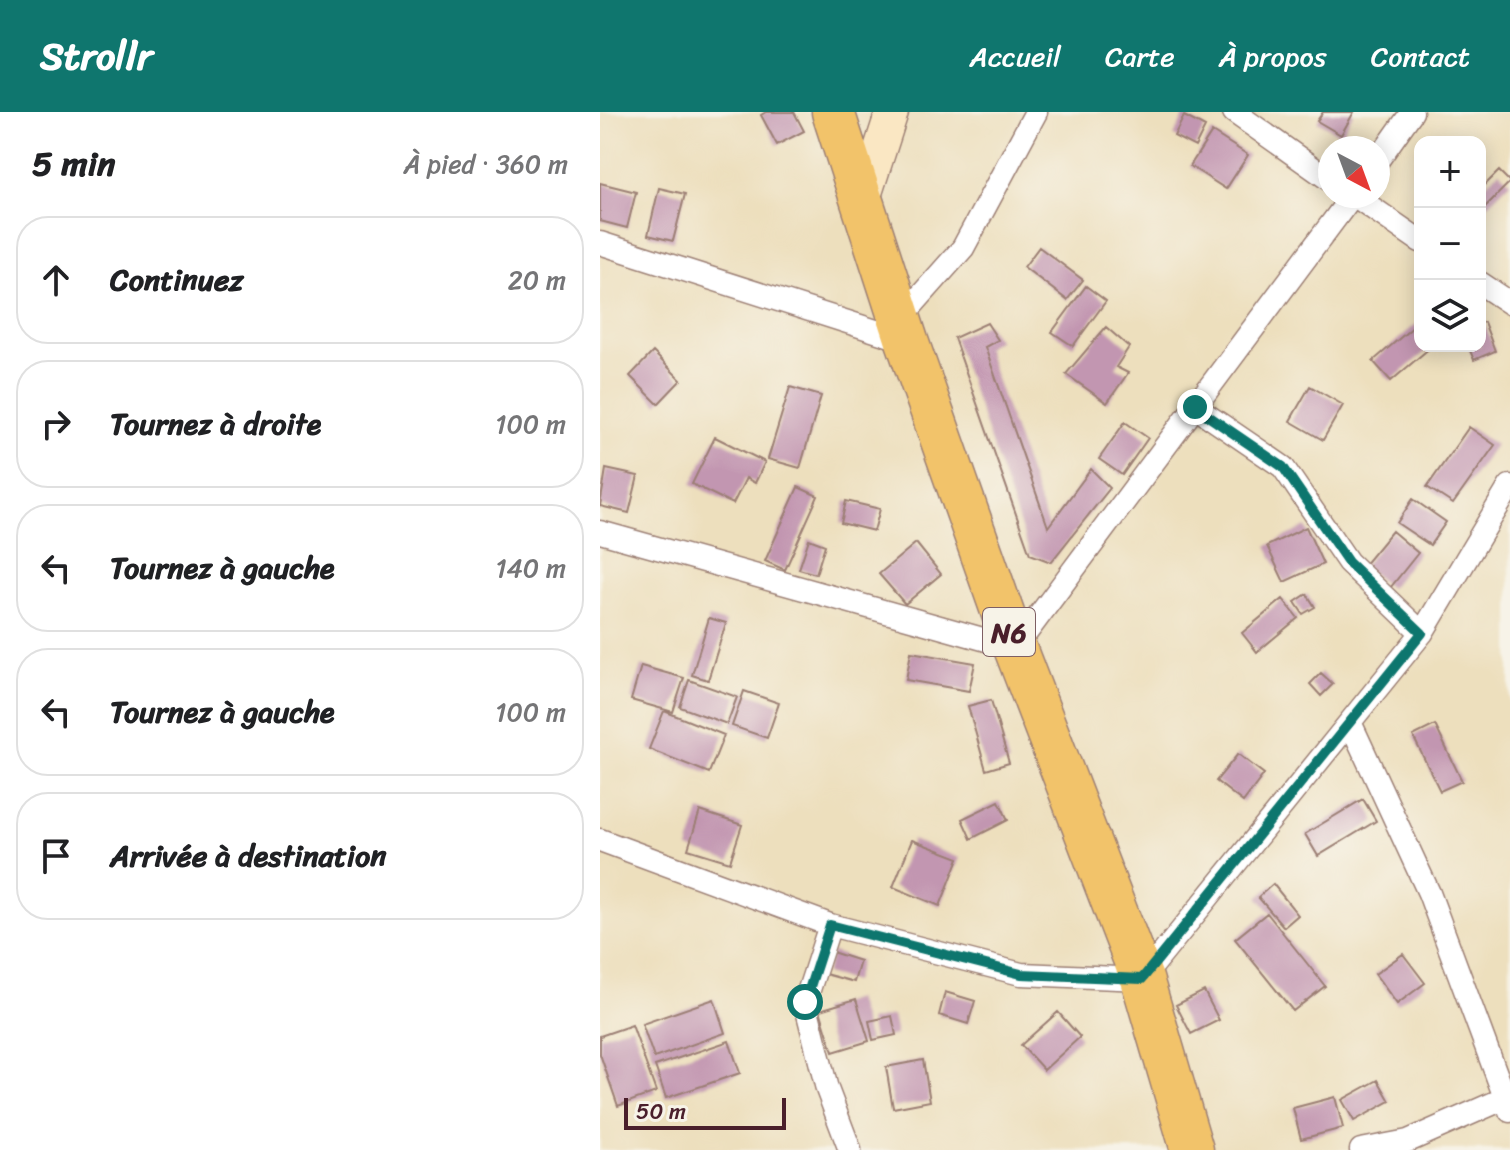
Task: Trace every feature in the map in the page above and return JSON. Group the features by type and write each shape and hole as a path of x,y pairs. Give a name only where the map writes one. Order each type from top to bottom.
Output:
{"highway":[{"name":"N6","path":"833,112 903,330 1015,648 1142,979 1192,1150"}],"main road":[{"path":"862,205 892,112"}],"street":[{"path":"600,243 903,330 963,248 1036,112"},
{"path":"1234,112 1318,172"},
{"path":"1390,143 1412,112"},
{"path":"600,532 1015,648 1345,208"},
{"path":"1372,208 1414,237"},
{"path":"1486,287 1510,303"},
{"path":"1195,407 1283,467 1348,562 1422,633"},
{"path":"600,840 830,925 1021,974 1142,979 1422,633 1510,486"},
{"path":"1350,722 1429,893 1508,1102 1408,1141 1361,1150"},
{"path":"830,925 805,1002 827,1089 850,1150"}],"building":[{"path":"766,112 794,112 804,131 777,145 761,115"},
{"path":"1323,112 1354,112 1341,135 1317,121"},
{"path":"1184,116 1205,127 1195,147 1174,136"},
{"path":"1212,132 1248,155 1226,189 1190,166"},
{"path":"1499,171 1510,182 1486,206 1486,184"},
{"path":"600,183 636,192 627,228 600,221"},
{"path":"659,188 685,194 673,241 648,235"},
{"path":"1039,247 1083,280 1067,300 1024,267"},
{"path":"1086,286 1106,301 1073,346 1052,332"},
{"path":"987,323 998,340 985,347 1048,527 1091,469 1110,488 1051,562 1030,554 954,338"},
{"path":"1414,326 1414,352 1425,352 1391,381 1373,361"},
{"path":"1106,327 1129,347 1116,367 1128,373 1107,403 1066,374"},
{"path":"1486,327 1495,351 1474,360 1471,352 1486,352"},
{"path":"653,352 681,380 658,404 630,376"},
{"path":"1310,386 1343,405 1323,440 1290,421"},
{"path":"790,387 821,396 800,468 768,459"},
{"path":"1125,422 1148,438 1122,475 1099,459"},
{"path":"1469,427 1495,445 1453,504 1427,487"},
{"path":"715,437 765,462 755,483 746,478 733,504 692,484"},
{"path":"606,469 638,476 629,513 600,506"},
{"path":"798,487 818,496 785,570 765,561"},
{"path":"1413,499 1446,522 1430,545 1397,523"},
{"path":"846,501 880,509 874,531 841,523"},
{"path":"1306,527 1323,564 1284,582 1267,546"},
{"path":"1392,531 1418,553 1390,588 1363,566"},
{"path":"809,539 825,545 816,574 799,569"},
{"path":"916,543 941,574 905,604 879,574"},
{"path":"1307,594 1315,607 1303,614 1295,602"},
{"path":"1283,599 1298,618 1257,652 1242,633"},
{"path":"709,618 726,623 708,680 692,675"},
{"path":"911,652 975,663 969,691 906,680"},
{"path":"641,666 684,678 673,712 631,700"},
{"path":"1321,673 1333,684 1321,696 1310,684"},
{"path":"689,680 737,697 727,724 680,707"},
{"path":"744,691 779,703 767,738 732,726"},
{"path":"991,700 1009,763 986,770 968,706"},
{"path":"664,711 724,735 709,773 649,749"},
{"path":"1435,725 1462,781 1440,791 1413,736"},
{"path":"1238,754 1264,774 1243,802 1216,781"},
{"path":"1363,799 1376,821 1318,856 1305,834"},
{"path":"999,801 1008,820 971,839 962,819"},
{"path":"700,811 742,825 730,862 688,849"},
{"path":"912,840 959,858 940,906 893,887"},
{"path":"1273,884 1298,915 1284,927 1258,897"},
{"path":"1267,913 1325,986 1293,1011 1235,939"},
{"path":"832,952 860,961 854,982 825,974"},
{"path":"1403,954 1425,983 1397,1004 1375,974"},
{"path":"1204,991 1219,1020 1191,1034 1176,1005"},
{"path":"945,992 975,1001 968,1024 939,1015"},
{"path":"714,999 725,1033 654,1058 642,1024"},
{"path":"856,999 869,1041 833,1052 820,1010"},
{"path":"1058,1012 1080,1037 1044,1070 1021,1045"},
{"path":"892,1016 896,1035 873,1040 869,1021"},
{"path":"632,1025 656,1092 618,1106 600,1054 600,1036"},
{"path":"729,1041 740,1073 666,1098 655,1066"},
{"path":"923,1060 930,1101 893,1108 886,1067"},
{"path":"1378,1080 1390,1101 1354,1121 1342,1100"},
{"path":"1335,1097 1343,1128 1301,1139 1293,1108"}],"route":[{"path":"805,1002 830,925 1021,974 1142,979 1422,633 1348,562 1283,467 1195,407"}]}
